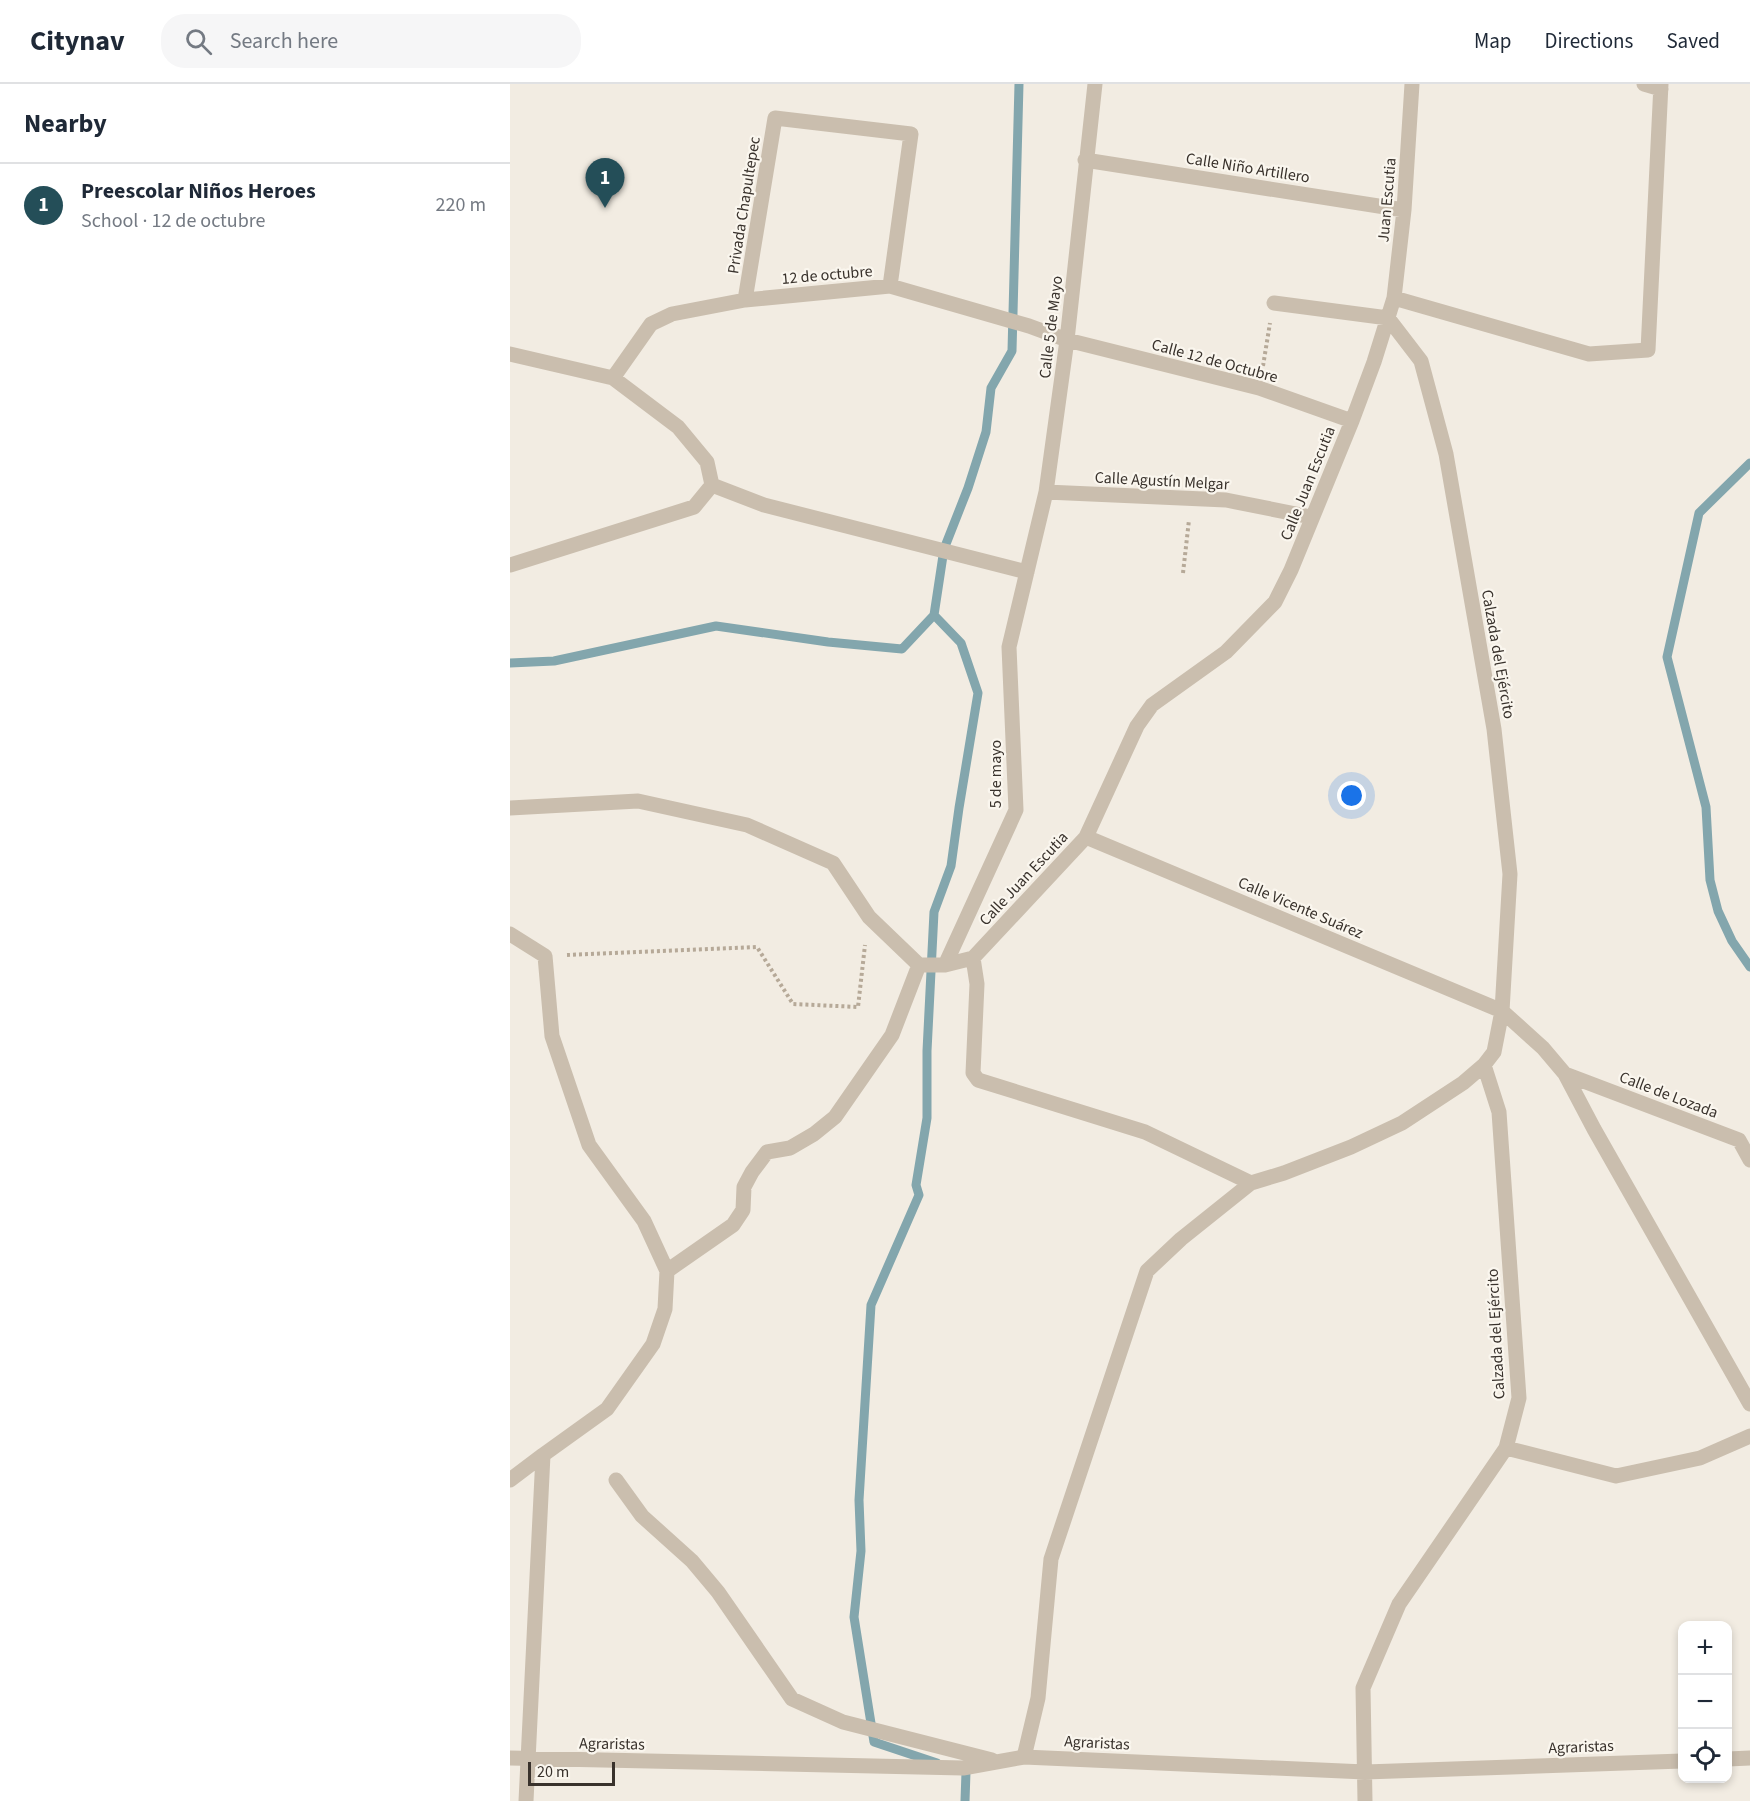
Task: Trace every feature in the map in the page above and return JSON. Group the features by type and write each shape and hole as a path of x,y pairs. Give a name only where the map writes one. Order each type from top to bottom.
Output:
{"street":[{"name":"Calle 5 de Mayo","path":"1027,572 1046,492 1067,340 1095,84"},
{"name":"Juan Escutia","path":"1388,318 1394,298 1404,210 1412,84"},
{"path":"1394,298 1589,354 1648,350 1661,86 1644,84"},
{"name":"Privada Chapultepec","path":"745,300 775,118 911,134 890,286"},
{"name":"Calle Niño Artillero","path":"1085,160 1404,210"},
{"name":"12 de octubre","path":"613,378 651,324 672,314 745,300 890,286 1029,326 1067,340"},
{"path":"1274,303 1388,318"},
{"name":"Calle Juan Escutia","path":"973,958 1086,837 1137,726 1152,705 1226,652 1275,602 1291,570 1352,421 1388,318"},
{"name":"Calzada del Ejército","path":"1365,1801 1363,1688 1400,1604 1506,1448 1519,1398 1499,1112 1484,1065 1494,1052 1502,1011 1510,874 1494,729 1446,454 1421,361 1388,318"},
{"name":"Calle 12 de Octubre","path":"1067,340 1259,388 1352,421"},
{"path":"510,354 613,378 678,427 707,462 712,485"},
{"path":"510,565 693,507 712,485"},
{"path":"712,485 764,505 1027,572"},
{"name":"Calle Agustín Melgar","path":"1046,492 1226,500 1311,517"},
{"name":"5 de mayo","path":"945,964 1016,810 1009,647 1027,572"},
{"path":"510,808 638,801 747,825 833,863 869,917 919,965 945,964 973,958 977,984 973,1073 978,1080 1145,1132 1251,1183"},
{"name":"Calle Vicente Suárez","path":"1086,837 1502,1011"},
{"path":"510,934 545,956 552,1036 589,1145 644,1221 668,1272 665,1310 653,1344 607,1409 510,1480"},
{"path":"668,1272 733,1225 742,1210 744,1187 767,1152 790,1148 814,1134 835,1117 892,1035 919,965"},
{"path":"1502,1011 1543,1048 1565,1074 1750,1404"},
{"path":"1024,1757 1038,1698 1051,1559 1147,1271 1181,1239 1251,1183 1351,1147 1402,1123 1463,1083 1484,1065"},
{"name":"Calle de Lozada","path":"1565,1074 1739,1140 1750,1160"},
{"path":"1506,1448 1617,1476 1700,1458 1750,1436"},
{"path":"526,1801 543,1455"},
{"path":"616,1480 642,1516 692,1561 718,1592 792,1699 843,1722 999,1761"},
{"name":"Agraristas","path":"510,1758 963,1768 1024,1757 1365,1772 1678,1761"},
{"path":"1732,1759 1750,1758"}],"path":[{"path":"1259,388 1274,303"},
{"path":"1183,573 1191,498"},
{"path":"545,956 757,947 793,1004 858,1007 869,917"}],"waterway":[{"path":"937,1763 874,1742 854,1617 861,1551 859,1500 871,1305 919,1195 916,1185 927,1118 927,1051 934,912 951,866 978,693 961,643 934,615 944,549 968,488 986,432 991,388 1012,351 1019,84"},
{"path":"1750,463 1699,513 1667,657 1706,807 1710,880 1718,911 1732,941 1750,967"},
{"path":"510,663 554,661 716,626 828,642 902,649 934,615"},
{"path":"959,1770 966,1772 965,1801"}],"place":[{"name":"Preescolar Niños Heroes","path":"605,208"}]}
